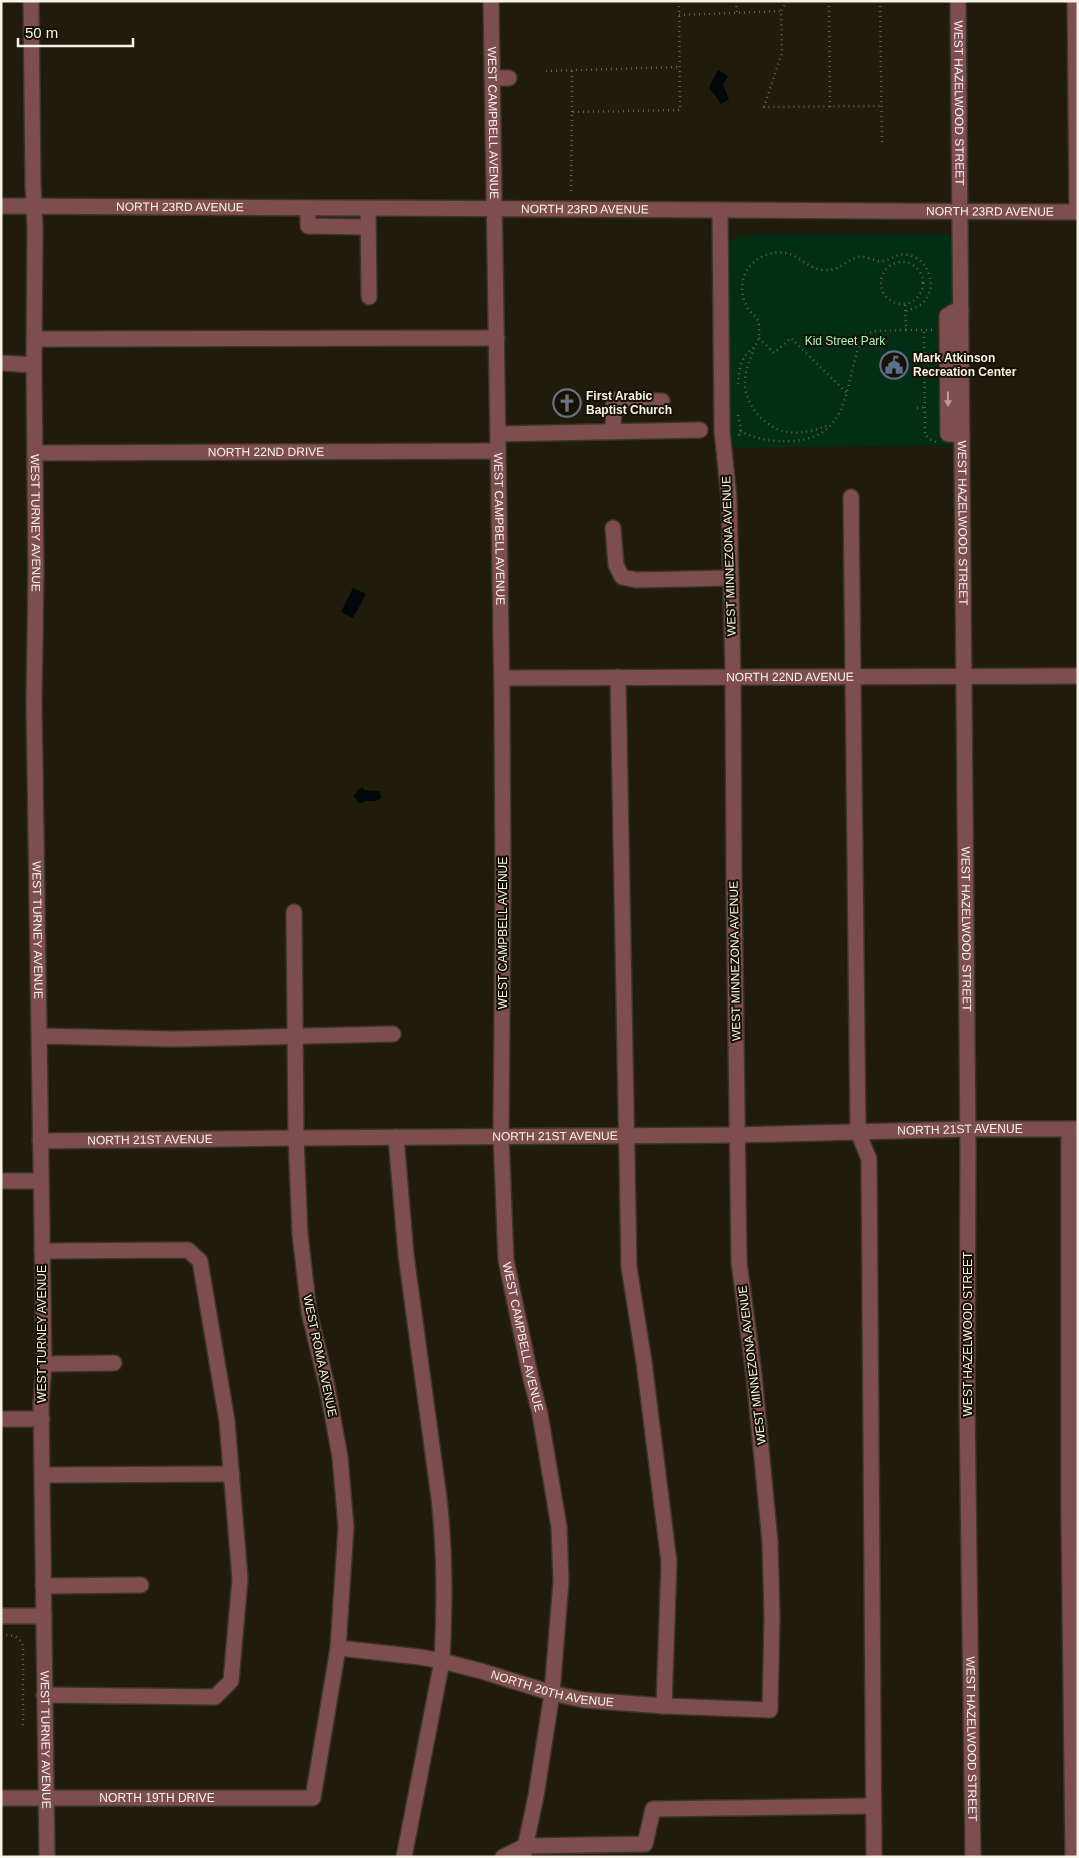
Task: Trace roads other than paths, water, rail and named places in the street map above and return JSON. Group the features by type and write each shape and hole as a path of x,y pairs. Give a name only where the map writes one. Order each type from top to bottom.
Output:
{"street":[{"name":"WEST TURNEY AVENUE","path":"31,1 35,229 36,571 34,703 44,1364 42,1475 46,1857"},
{"name":"WEST CAMPBELL AVENUE","path":"491,1 502,678 501,1136 506,1260 540,1414 559,1527 561,1581 552,1694 536,1796 524,1851"},
{"name":"WEST HAZELWOOD STREET","path":"958,1 961,212 954,314 955,434 964,676 968,1129 967,1404 973,1857"},
{"path":"1075,1 1078,212"},
{"path":"492,78 508,78"},
{"name":"NORTH 23RD AVENUE","path":"1,206 1078,212"},
{"path":"308,208 308,226 368,228"},
{"path":"368,208 369,297"},
{"name":"WEST MINNEZONA AVENUE","path":"720,210 722,431 729,498 733,677 739,1262 756,1394 770,1542 772,1617 770,1710"},
{"path":"34,339 497,338"},
{"path":"1,363 34,365"},
{"path":"613,431 614,400 662,401"},
{"path":"498,434 700,430"},
{"name":"NORTH 22ND DRIVE","path":"35,453 498,451"},
{"path":"851,497 858,1132 869,1159 874,1857"},
{"path":"613,528 616,565 622,577 636,580 731,578"},
{"name":"NORTH 22ND AVENUE","path":"502,678 1078,676"},
{"path":"618,677 629,1267 644,1362 669,1562 664,1706"},
{"name":"WEST ROMA AVENUE","path":"294,912 296,1138 300,1234 309,1312 328,1386 340,1457 346,1527 338,1648 313,1798"},
{"path":"40,1036 174,1039 393,1034"},
{"name":"NORTH 21ST AVENUE","path":"40,1141 738,1135 968,1129 1073,1129 1069,1509 1073,1857"},
{"path":"396,1137 406,1255 442,1530 444,1629 442,1661 404,1857"},
{"path":"1,1181 41,1181"},
{"path":"42,1251 188,1250 200,1260 227,1421 240,1579 231,1681 215,1697 44,1695"},
{"path":"44,1364 114,1363"},
{"path":"1,1419 42,1419"},
{"path":"42,1475 232,1474"},
{"path":"43,1586 141,1585"},
{"path":"1,1616 44,1616"},
{"name":"NORTH 20TH AVENUE","path":"338,1648 442,1661 552,1694 584,1700 664,1706 770,1710"},
{"name":"NORTH 19TH DRIVE","path":"1,1798 313,1798"},
{"path":"503,1857 524,1851 645,1844 653,1808 874,1806"}],"place":[{"name":"Mark Atkinson Recreation Center","path":"894,365"},
{"name":"First Arabic Baptist Church","path":"567,403"}],"park label":[{"name":"Kid Street Park","path":"845,341"}]}
